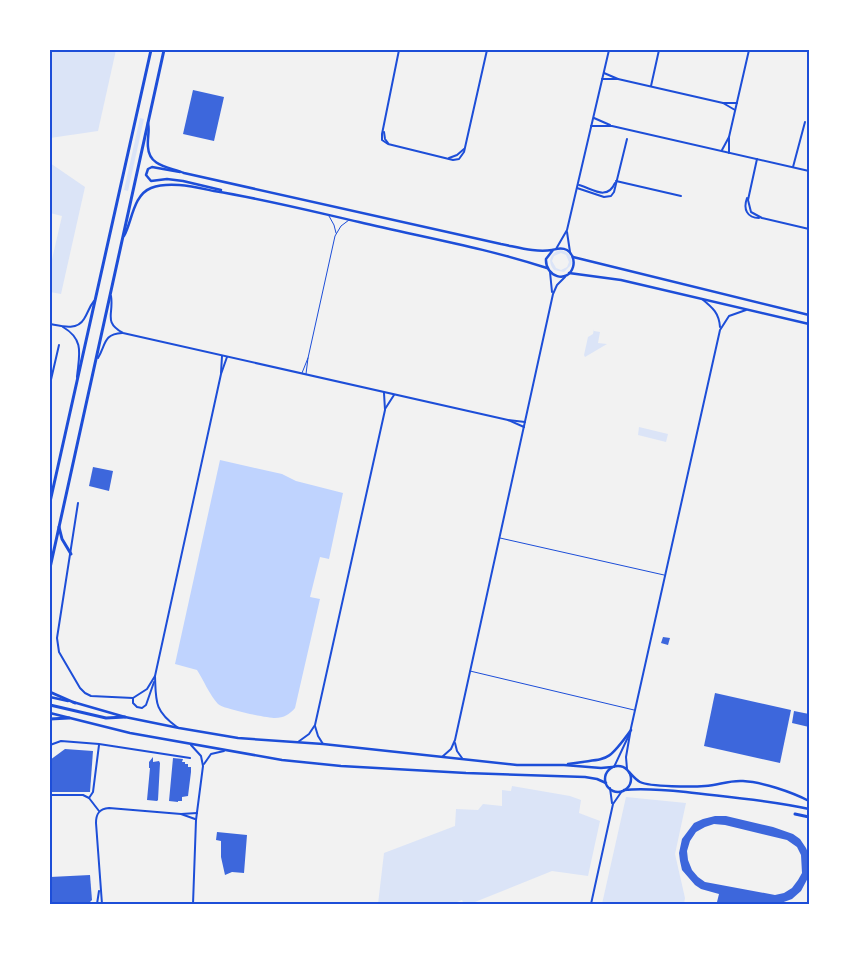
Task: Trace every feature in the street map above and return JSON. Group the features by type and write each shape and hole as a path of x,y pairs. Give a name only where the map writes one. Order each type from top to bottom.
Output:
{"main road":[{"path":"50,502 151,50"},
{"path":"50,568 164,50"},
{"path":"59,525 62,539 71,554"},
{"path":"50,692 75,703"},
{"path":"50,705 106,718 125,717"},
{"path":"50,719 69,718"},
{"path":"795,814 809,817"}],"street":[{"path":"399,50 384,129 385,139 390,145 447,159 457,155 465,147 487,50"},
{"path":"441,758 449,752 454,740 553,294 557,284 568,274 574,264 567,230 609,50"},
{"path":"651,86 659,50"},
{"path":"729,152 729,137 749,50"},
{"path":"604,72 618,79"},
{"path":"602,79 618,79 723,103 737,103"},
{"path":"723,103 735,110"},
{"path":"593,117 612,126 809,170"},
{"path":"148,121 150,131 148,147 151,157 159,164 184,172"},
{"path":"794,167 805,122"},
{"path":"591,126 612,126"},
{"path":"721,151 729,137"},
{"path":"577,186 601,196 609,197 614,192 627,139"},
{"path":"758,159 748,196 751,212 762,218 809,228"},
{"path":"547,268 497,254 183,181 151,181 146,175 148,169 154,167 184,172 501,244 534,250 561,248 570,252"},
{"path":"616,181 681,196"},
{"path":"121,240 138,199 150,188 177,186 224,192"},
{"path":"567,230 546,259 547,268 556,276 568,274 621,280 809,324"},
{"path":"573,257 809,315"},
{"path":"550,272 553,294"},
{"path":"110,294 112,301 111,324 115,329 123,333 394,395 525,422"},
{"path":"613,804 630,782 626,757 631,730 720,330 719,317 715,310 702,299"},
{"path":"50,324 63,327 74,326 82,322 94,300"},
{"path":"720,330 729,316 749,310"},
{"path":"63,327 74,334 79,345 75,390"},
{"path":"95,362 108,337 123,333"},
{"path":"50,384 59,345"},
{"path":"221,374 222,356"},
{"path":"179,728 163,716 157,707 155,676 221,374 227,357"},
{"path":"298,742 306,737 315,726 385,409 384,392"},
{"path":"385,409 394,395"},
{"path":"508,420 524,427"},
{"path":"78,503 57,638 59,652 80,688 85,694 91,696 133,698 147,689 155,676"},
{"path":"133,698 133,703 137,707 145,707 155,680"},
{"path":"50,697 125,717 238,738 323,744 518,765 564,765 596,768 620,766 639,781 647,784 693,787 729,781 744,781 794,793 809,800"},
{"path":"50,713 130,733 282,760 341,766 466,774 585,777 606,783 615,791 678,791 756,799 809,809"},
{"path":"315,726 323,744"},
{"path":"564,765 601,760 608,757 617,750 631,730"},
{"path":"606,783 606,774 613,767 631,730"},
{"path":"454,740 457,751 463,759"},
{"path":"50,744 61,741 99,744 190,758"},
{"path":"89,798 93,792 99,744"},
{"path":"192,744 202,756 203,766 196,820 193,904"},
{"path":"203,766 211,754 225,750"},
{"path":"591,904 613,804 610,788"},
{"path":"50,795 82,794 89,798 99,812"},
{"path":"98,904 96,823 99,812 109,808 181,814 197,813"},
{"path":"181,814 196,820"},
{"path":"99,889 102,904"}],"lane":[{"path":"306,374 335,236 334,225 329,215"},
{"path":"335,236 341,226 350,220"},
{"path":"302,374 308,358"},
{"path":"500,537 665,575"},
{"path":"470,671 636,710"}],"shaded area":[{"path":"50,50 116,50 98,131 50,138"},
{"path":"140,118 144,119 128,191 124,190"},
{"path":"50,163 85,187 61,294 50,292 50,268 62,216 50,213"},
{"path":"560,250 568,253 571,257 571,265 564,272 554,270 550,261 554,253","holes":["561,253 566,255 569,262 567,267 561,270 556,268 552,261 554,256"]},
{"path":"594,329 594,331 600,332 598,343 607,344 585,357 588,337 593,334"},
{"path":"639,427 668,434 666,442 638,435"},
{"path":"512,786 570,796 581,800 579,813 600,821 588,876 552,871 470,904 464,904 462,900 452,904 378,904 384,853 455,826 456,809 478,810 483,804 502,806 502,790 511,791"},
{"path":"626,797 686,803 675,854 685,898 684,904 602,904"}],"water":[{"path":"220,460 282,474 296,481 343,493 329,559 320,557 310,597 320,599 295,708 289,714 281,717 270,718 255,715 236,711 218,704 197,670 175,664"}],"building":[{"path":"193,90 224,97 214,141 183,134"},
{"path":"93,467 113,471 109,491 89,486"},
{"path":"663,637 670,638 668,645 661,643"},
{"path":"715,693 791,710 780,763 704,746"},
{"path":"794,711 809,714 809,727 792,723"},
{"path":"65,749 93,751 90,792 50,792 50,760"},
{"path":"153,757 153,762 159,761 160,763 157,801 147,800 149,762"},
{"path":"173,758 183,759 182,762 191,767 188,796 182,797 182,801 178,802 169,801"},
{"path":"726,816 773,827 793,834 800,839 809,855 809,876 801,891 792,899 781,903 728,904 717,902 719,894 701,889 695,885 682,870 680,861 679,853 682,839 694,823 703,819","holes":["714,824 787,840 797,847 801,855 802,873 792,888 784,893 775,895 705,882 698,877 692,870 688,860 687,851 690,841 696,832 705,827"]},
{"path":"217,832 247,835 244,873 232,872 225,875 221,857 221,841 216,840"},
{"path":"90,875 92,900 88,904 50,904 50,877"}]}
